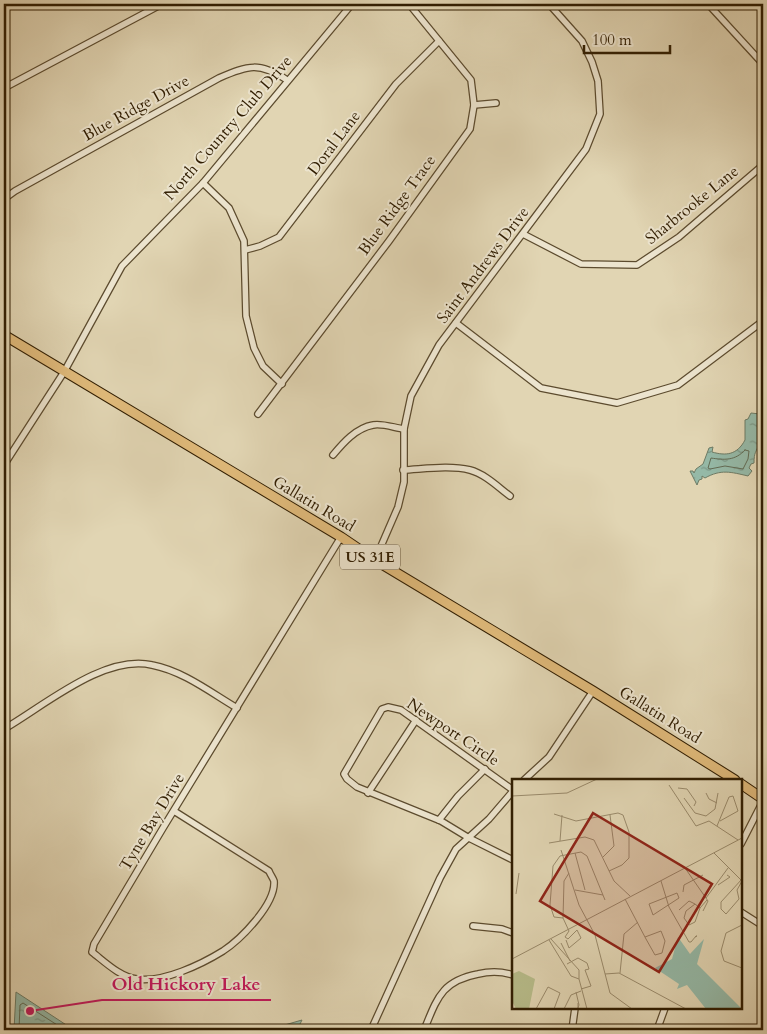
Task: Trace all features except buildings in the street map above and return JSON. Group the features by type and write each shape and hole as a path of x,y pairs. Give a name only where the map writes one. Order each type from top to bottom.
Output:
{"main road":[{"name":"Gallatin Road","path":"4,335 341,537 375,560 593,691 732,779"},
{"path":"742,785 763,800"}],"street":[{"path":"4,88 162,4"},
{"name":"North Country Club Drive","path":"4,464 64,372 122,266 203,183 352,4"},
{"name":"Blue Ridge Trace","path":"258,414 389,241 470,129 474,105 471,80 409,4"},
{"name":"Saint Andrews Drive","path":"375,560 398,507 404,482 404,429 411,396 439,346 586,149 600,114 598,81 592,62 582,41 549,4"},
{"path":"708,4 763,64"},
{"name":"Doral Lane","path":"245,250 260,246 278,237 396,84 440,40"},
{"name":"Blue Ridge Drive","path":"4,199 24,186 219,78 240,69 257,66 274,72 287,80"},
{"path":"474,105 496,103"},
{"name":"Sharbrooke Lane","path":"523,234 581,264 638,265 679,237 763,164"},
{"path":"203,183 228,208 244,242 246,316 254,348 263,366 282,384"},
{"path":"456,323 541,388 617,403 678,385 763,321"},
{"path":"333,455 344,441 360,429 374,424 404,429"},
{"path":"403,470 457,468 471,470 510,496"},
{"name":"Tyne Bay Drive","path":"174,811 269,871 274,880 272,892 267,904 251,925 224,950 176,974 159,978 137,979 117,971 92,952 94,944 174,811 341,537"},
{"path":"4,729 84,679 112,666 133,663 152,664 178,674 237,708"},
{"path":"525,779 549,757 593,691"},
{"name":"Newport Circle","path":"512,789 401,710 388,707 382,709 344,774 351,784 368,793 439,820 469,838 512,860"},
{"path":"368,793 416,720"},
{"path":"439,820 484,769"},
{"path":"372,1030 440,878 456,850 489,819 512,791"},
{"path":"742,842 763,800"},
{"path":"742,913 763,926"},
{"path":"473,926 502,929 512,933"},
{"path":"424,1030 447,986 464,976 493,971 512,974"},
{"path":"572,1030 575,1009"},
{"path":"657,1030 665,1009"}],"water":[{"path":"763,408 763,435 755,454 754,463 749,468 752,471 748,476 721,472 705,478 702,476 697,485 690,471 694,473 703,464 709,448 713,447 712,452 722,454 731,453 738,449 745,440 745,420 748,419 751,413 760,414 760,409"},
{"path":"16,992 74,1030 14,1030"},
{"path":"302,1020 297,1030 267,1030"}],"place":[{"name":"Old Hickory Lake","path":"30,1011"}]}
